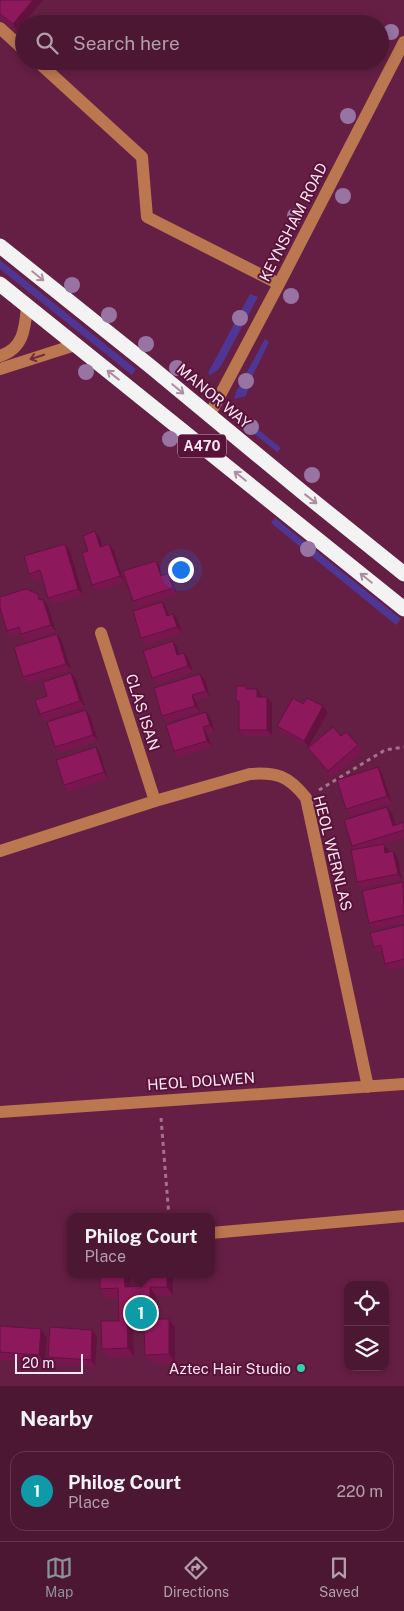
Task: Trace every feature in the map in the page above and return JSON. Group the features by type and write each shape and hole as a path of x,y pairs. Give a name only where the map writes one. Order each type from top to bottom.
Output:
{"highway":[{"name":"MANOR WAY","path":"0,246 404,574"},
{"name":"A470","path":"0,284 404,609"}],"street":[{"path":"0,28 15,42"},
{"name":"KEYNSHAM ROAD","path":"209,416 404,42"},
{"path":"47,70 142,157 147,217 279,284"},
{"path":"0,356 16,347 25,327 27,306"},
{"path":"0,369 75,345"},
{"name":"CLAS ISAN","path":"101,633 155,801"},
{"name":"HEOL WERNLAS","path":"0,851 155,801 250,774 266,773 285,778 297,787 306,798 368,1087"},
{"name":"HEOL DOLWEN","path":"0,1112 404,1084"},
{"path":"215,1233 404,1216"}],"path":[{"path":"306,798 385,750 404,747"},
{"path":"159,1100 168,1213"}],"shaded area":[{"path":"0,260 136,369 132,375 0,269"},
{"path":"250,294 258,297 222,364 218,370 210,375 208,373"},
{"path":"265,339 269,342 252,377 246,396 234,399 236,392"},
{"path":"235,411 281,448 277,452 242,424"},
{"path":"275,518 401,619 396,625 271,523"}],"building":[{"path":"0,0 33,0 20,15 15,15 13,24 0,14"},
{"path":"95,531 100,547 109,544 120,576 92,585 82,553 88,551 83,536"},
{"path":"65,544 78,589 48,598 40,570 29,574 24,556"},
{"path":"156,561 161,576 168,574 173,588 133,601 123,571"},
{"path":"26,589 38,594 39,600 43,599 51,625 21,634 19,627 7,631 0,608 0,597"},
{"path":"162,602 167,616 173,614 177,627 141,638 133,611"},
{"path":"57,634 66,664 23,677 14,647"},
{"path":"173,641 177,655 184,653 188,666 152,678 143,651"},
{"path":"71,673 80,701 40,714 35,700 47,696 43,682"},
{"path":"200,674 206,691 192,695 195,706 162,716 154,688"},
{"path":"236,686 246,686 246,689 257,689 257,697 267,697 267,730 239,730 239,701 236,701"},
{"path":"293,698 303,704 307,698 323,706 304,741 277,726"},
{"path":"86,710 93,735 55,747 47,722"},
{"path":"206,712 210,725 203,727 207,741 174,751 166,725"},
{"path":"333,727 341,736 346,732 358,745 328,771 308,748"},
{"path":"96,747 104,772 64,785 56,760"},
{"path":"378,767 387,796 346,809 337,780"},
{"path":"387,807 393,826 404,822 404,830 352,846 344,820"},
{"path":"384,844 385,853 393,851 398,874 357,882 351,850"},
{"path":"403,882 404,915 369,923 362,891"},
{"path":"404,925 404,959 385,964 381,945 374,947 370,933"},
{"path":"100,1278 124,1278 125,1287 142,1286 142,1278 167,1278 167,1287 150,1287 150,1319 169,1319 169,1354 145,1355 144,1322 127,1322 128,1348 102,1349 101,1321 119,1321 118,1288 100,1289"},
{"path":"0,1326 41,1329 39,1355 0,1352"},
{"path":"50,1327 92,1330 91,1360 48,1357"}],"place":[{"name":"Philog Court","path":"141,1313"},
{"name":"Aztec Hair Studio","path":"301,1368"}]}
